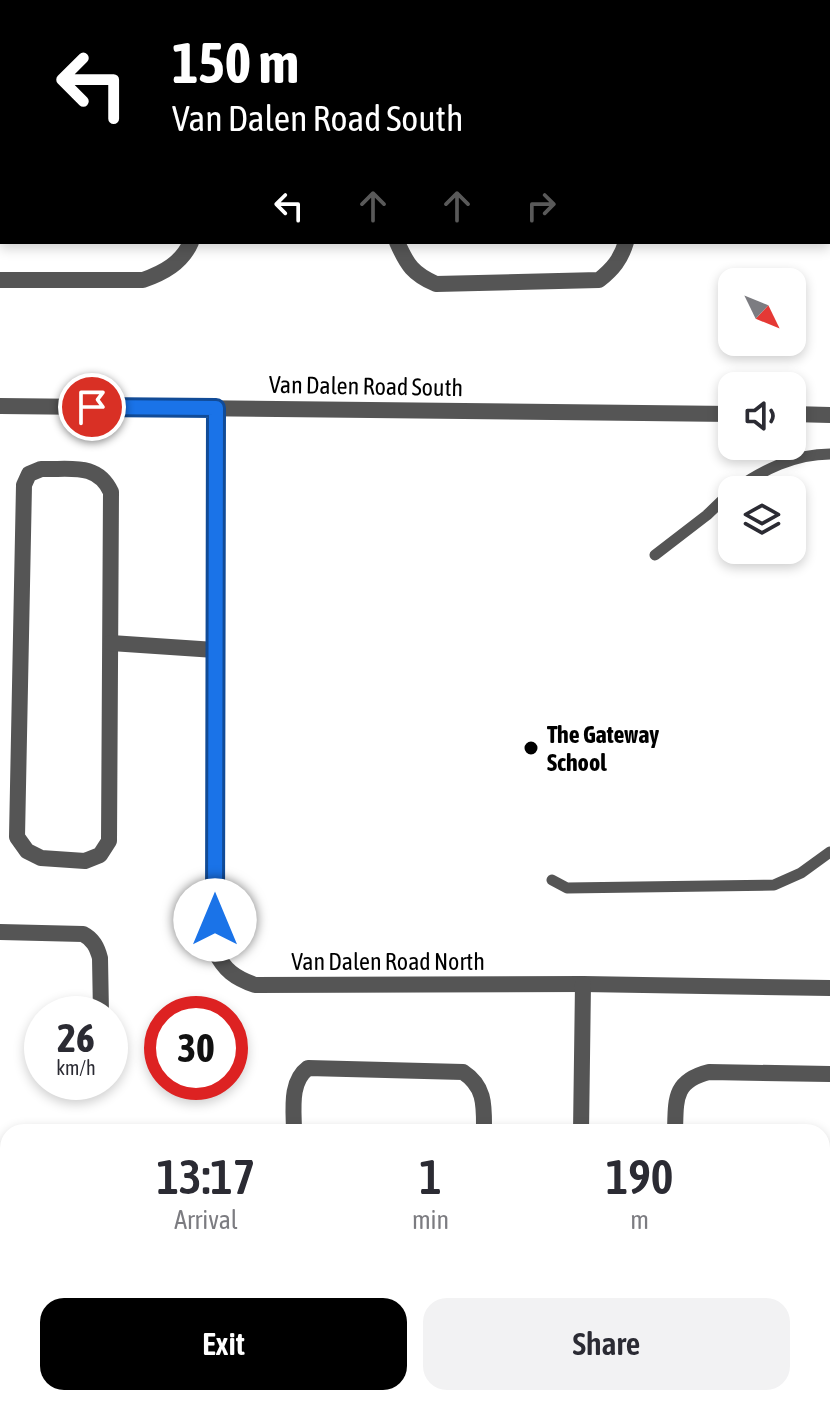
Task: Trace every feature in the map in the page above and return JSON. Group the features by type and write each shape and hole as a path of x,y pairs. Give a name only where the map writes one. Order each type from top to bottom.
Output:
{"street":[{"path":"0,280 143,280 162,273 176,262 190,244"},
{"path":"398,244 404,259 418,276 436,284 599,280 620,258 625,244"},
{"name":"Van Dalen Road South","path":"0,406 718,414"},
{"name":"Van Dalen Road North","path":"216,408 215,951 222,965 255,985 583,984 830,988"},
{"path":"806,414 830,415"},
{"path":"41,469 91,470 104,478 108,485 111,492 111,643 109,841 100,855 85,861 41,858 27,851 17,837 24,485 29,474 41,469"},
{"path":"111,643 215,650"},
{"path":"0,932 83,934 89,937 100,958 101,996"},
{"path":"581,1124 583,984"},
{"path":"294,1124 295,1088 308,1068 463,1072 474,1079 484,1099 484,1124"},
{"path":"675,1124 676,1097 693,1076 709,1072 830,1074"}],"lane":[{"path":"754,476 808,454 830,454"},
{"path":"655,555 718,505"},
{"path":"552,880 567,888 774,885 801,873 830,852"}],"place":[{"name":"The Gateway School","path":"531,748"}],"route":[{"path":"92,407 216,408 215,920"}]}
